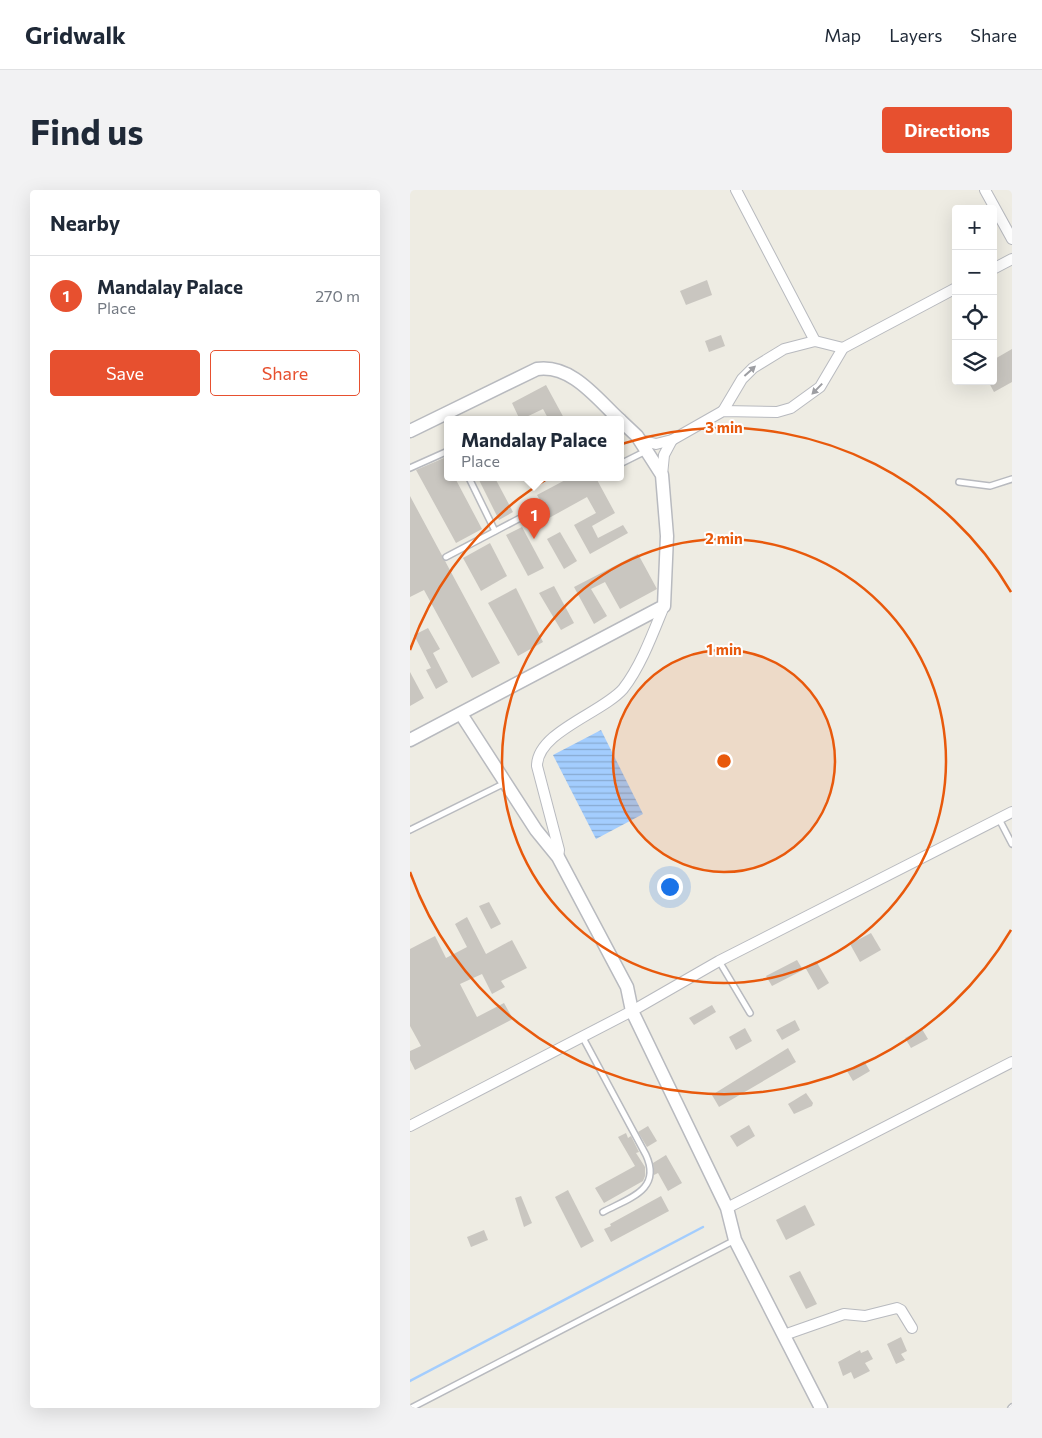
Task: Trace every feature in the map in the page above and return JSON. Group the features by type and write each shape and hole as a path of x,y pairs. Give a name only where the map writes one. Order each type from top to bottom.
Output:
{"street":[{"path":"736,190 815,341"},
{"path":"985,190 1012,239"},
{"path":"997,267 1012,259"},
{"path":"644,445 672,440 724,411 777,412 791,408 820,387 844,348 952,290"},
{"path":"724,411 742,379 753,368 784,349 815,341 844,348"},
{"path":"410,431 538,369 549,367 561,370 575,379 616,416"},
{"path":"624,424 644,445 662,475"},
{"path":"558,857 559,850 537,766 540,750 551,740 612,699 622,689 637,664 664,606 667,536 662,475 664,454 672,440"},
{"path":"410,740 664,606"},
{"path":"460,714 551,851 558,857 628,987 632,1011 727,1208 736,1240 821,1408"},
{"path":"410,1126 632,1011 719,961 1012,812"},
{"path":"727,1208 1012,1062"},
{"path":"784,1335 844,1314 866,1316 897,1308 912,1328"}],"lane":[{"path":"624,461 644,445"},
{"path":"410,468 444,453"},
{"path":"959,482 990,486 1012,478"},
{"path":"471,481 496,530"},
{"path":"446,557 543,506"},
{"path":"410,830 505,783"},
{"path":"998,819 1012,844"},
{"path":"719,961 750,1013"},
{"path":"582,1036 646,1155 651,1172 651,1180 645,1189 603,1212"},
{"path":"412,1408 736,1240"}],"water":[{"path":"601,730 643,814 596,839 553,755"}],"building":[{"path":"707,280 712,295 686,305 680,291"},
{"path":"721,335 725,346 709,352 705,341"},
{"path":"1012,349 1012,382 994,392 990,385 997,385 997,358"},
{"path":"546,385 563,416 547,416 543,409 528,416 518,416 512,403"},
{"path":"444,458 444,481 457,481 482,529 456,543 416,470"},
{"path":"480,481 497,481 513,512 499,520"},
{"path":"563,481 598,481 615,513 592,526 598,538 623,525 628,533 590,554 574,525 596,513 587,497 549,518 545,510 547,504 541,502 537,495"},
{"path":"410,496 500,663 472,678 424,590 410,597"},
{"path":"522,527 544,568 528,576 506,535"},
{"path":"560,532 577,561 564,569 547,539"},
{"path":"490,543 507,576 481,591 463,558"},
{"path":"638,554 657,589 620,609 605,582 591,589 607,616 594,624 574,587"},
{"path":"554,586 574,623 561,630 539,593"},
{"path":"516,588 543,642 518,656 488,603"},
{"path":"428,628 440,649 433,653 448,682 436,689 426,670 431,668 414,635"},
{"path":"410,672 424,698 410,706"},
{"path":"489,902 501,924 491,929 479,906"},
{"path":"467,917 486,954 512,940 527,968 501,981 505,987 492,994 482,974 460,984 477,1017 504,1003 513,1019 415,1070 410,1060 410,1051 421,1046 410,1026 410,949 435,936 446,958 467,947 455,924"},
{"path":"871,933 881,950 860,962 850,944"},
{"path":"797,960 803,970 772,986 766,976"},
{"path":"816,961 829,983 818,990 805,967"},
{"path":"712,1005 716,1012 694,1025 689,1018"},
{"path":"795,1020 800,1030 782,1040 776,1030"},
{"path":"745,1028 752,1041 736,1050 729,1037"},
{"path":"922,1029 928,1039 911,1048 905,1038"},
{"path":"788,1048 796,1062 719,1107 712,1095"},
{"path":"864,1061 870,1071 853,1081 847,1071"},
{"path":"806,1093 813,1103 812,1106 794,1114 788,1104"},
{"path":"749,1125 755,1136 737,1147 730,1136"},
{"path":"648,1126 657,1141 647,1147 638,1132"},
{"path":"626,1133 628,1138 631,1136 639,1152 636,1153 645,1167 645,1176 643,1181 604,1203 595,1188 635,1166 618,1137"},
{"path":"666,1155 682,1183 668,1191 658,1173 654,1175 653,1163"},
{"path":"568,1190 594,1241 581,1248 555,1197"},
{"path":"521,1196 532,1223 524,1227 515,1198"},
{"path":"661,1196 669,1211 611,1242 604,1229"},
{"path":"805,1205 815,1225 786,1240 776,1220"},
{"path":"484,1230 488,1240 471,1247 467,1237"},
{"path":"800,1271 817,1304 806,1309 789,1276"},
{"path":"901,1337 907,1351 901,1354 905,1360 896,1364 887,1344"},
{"path":"860,1350 861,1353 868,1350 873,1359 865,1363 870,1371 854,1379 851,1372 843,1376 838,1362"}],"waterway":[{"path":"410,1381 703,1227"}],"place":[{"name":"Mandalay Palace","path":"534,539"}]}
